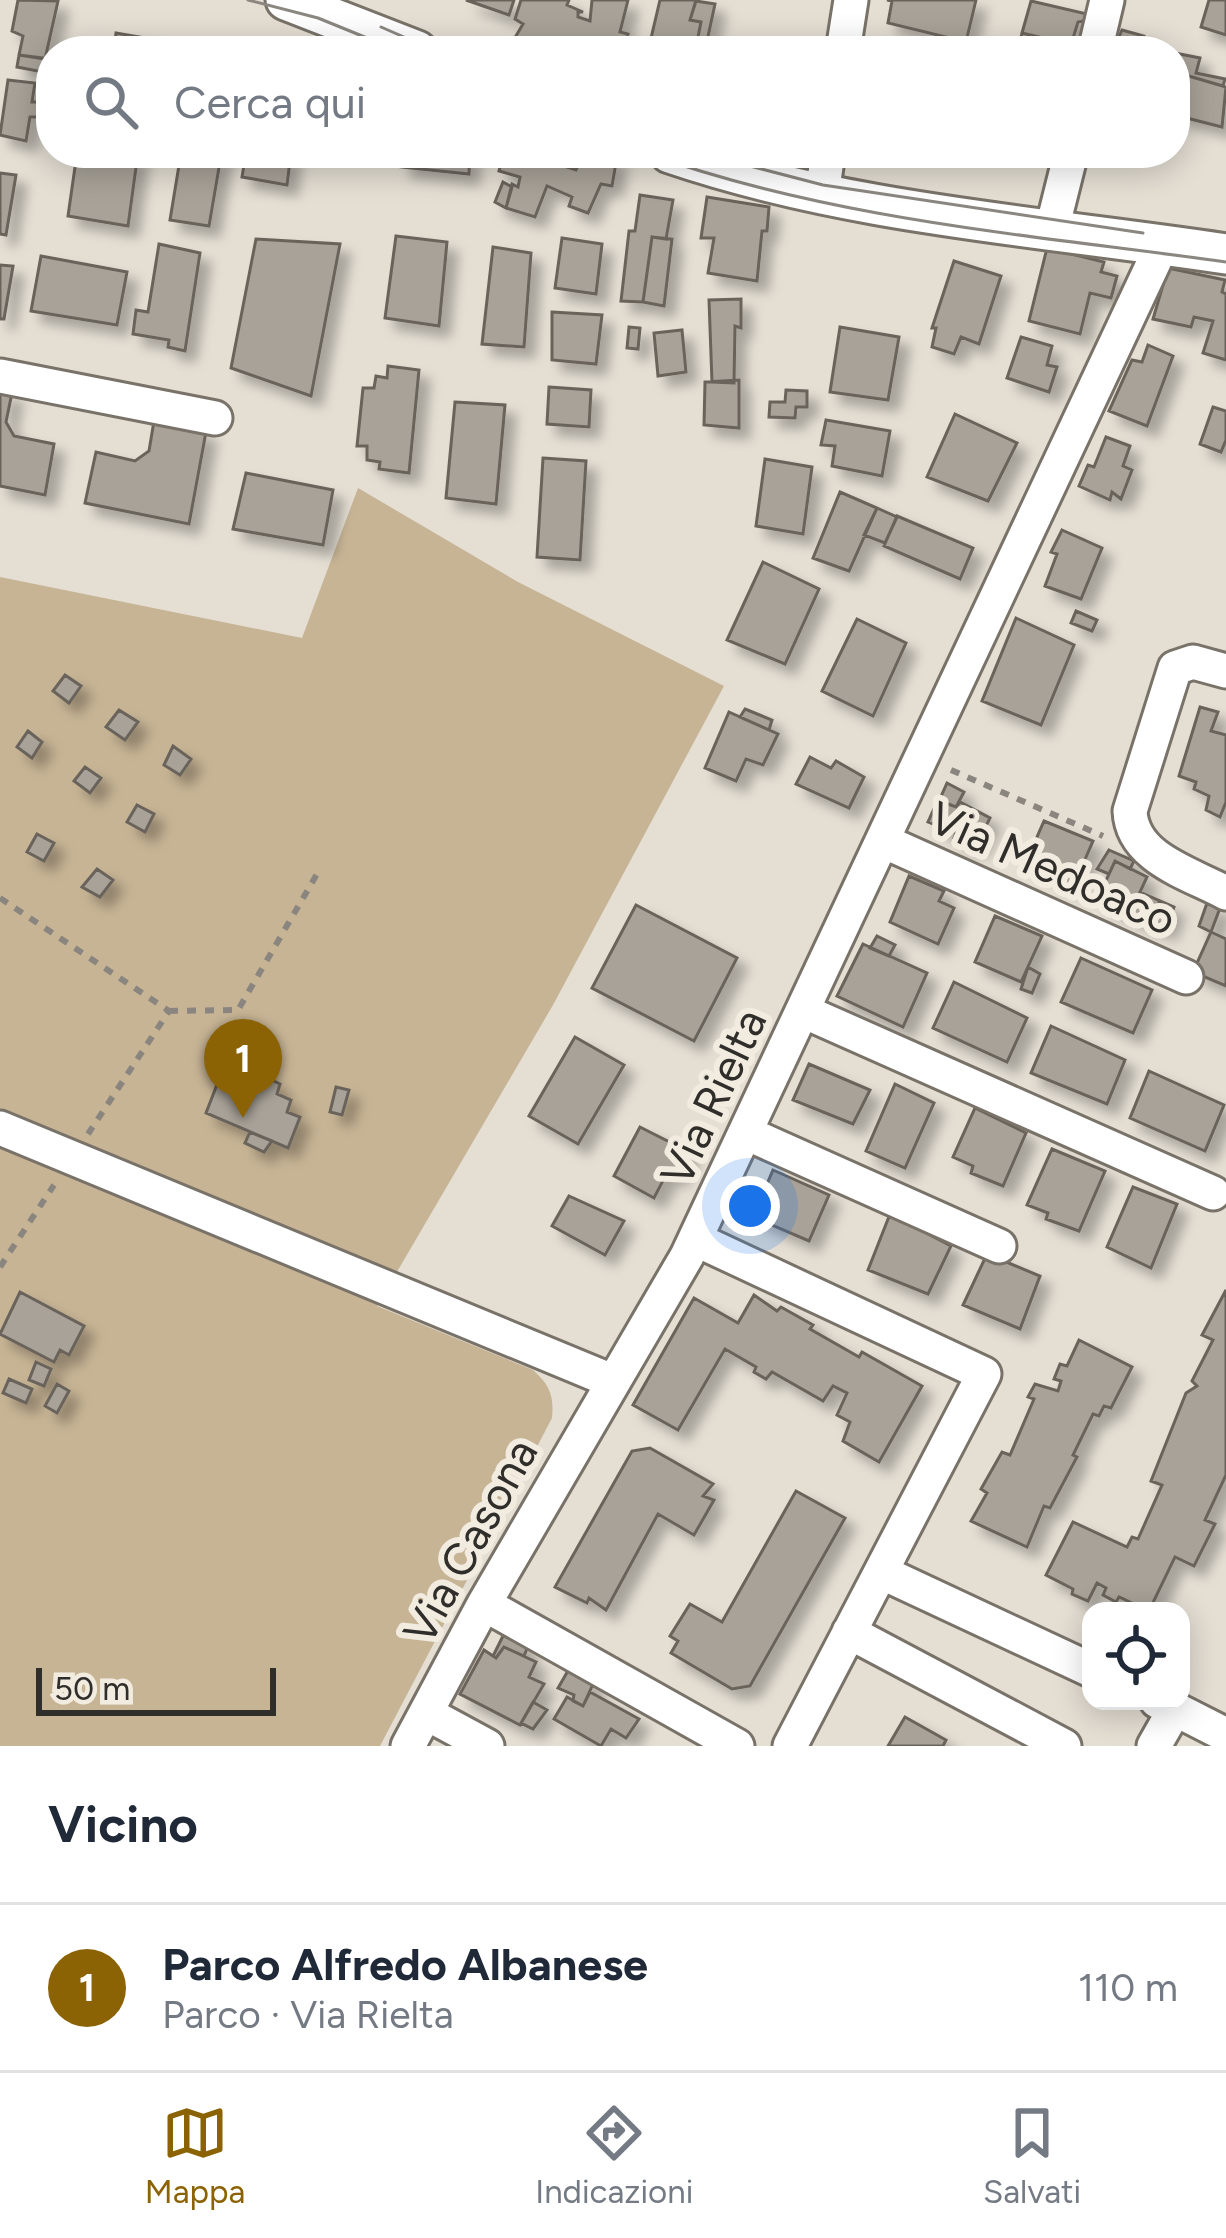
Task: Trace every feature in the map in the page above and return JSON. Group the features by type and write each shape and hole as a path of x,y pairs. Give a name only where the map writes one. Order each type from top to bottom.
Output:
{"street":[{"path":"286,0 378,36"},
{"path":"845,36 851,0"},
{"path":"1099,36 1107,0"},
{"path":"726,168 822,194 1226,254"},
{"path":"822,194 826,168"},
{"path":"1052,229 1067,168"},
{"name":"Via Rielta","path":"612,1381 695,1239 1162,245"},
{"path":"0,376 215,418"},
{"path":"1226,670 1182,663 1170,677 1130,811 1131,830 1142,847 1226,893"},
{"name":"Via Medoaco","path":"883,841 1186,977"},
{"path":"802,1011 1213,1192"},
{"path":"0,1128 612,1381"},
{"path":"746,1133 999,1246"},
{"path":"695,1239 984,1374 790,1746"},
{"name":"Via Casona","path":"408,1746 612,1381"},
{"path":"880,1572 1082,1666"},
{"path":"484,1604 737,1746"},
{"path":"850,1633 1064,1746"},
{"path":"1154,1746 1165,1710"},
{"path":"1176,1710 1226,1735"},
{"path":"426,1713 487,1746"}],"path":[{"path":"922,757 1108,838 1142,847"},
{"path":"0,898 170,1011 238,1010 316,874"},
{"path":"0,1268 170,1011"}],"shaded area":[{"path":"358,488 518,582 724,686 553,1005 377,1306 533,1370 550,1391 552,1418 380,1746 0,1746 0,577 302,638"}],"building":[{"path":"18,0 58,1 50,36 36,36 36,58 19,55 23,36 12,31"},
{"path":"466,0 514,0 509,15"},
{"path":"521,0 569,0 567,5 583,12 578,17 590,21 592,0 628,0 620,32 627,36 516,36 523,24 515,19"},
{"path":"660,0 696,0 690,20 701,22 698,36 652,36"},
{"path":"887,0 976,0 967,36 941,36 888,23 892,1"},
{"path":"1209,0 1226,0 1226,35 1201,27"},
{"path":"696,1 715,4 708,36 698,36 701,22 690,20"},
{"path":"1031,1 1087,14 1074,36 1022,33"},
{"path":"19,55 36,57 36,71 17,67"},
{"path":"1190,56 1200,58 1196,73 1225,79 1223,86 1190,76"},
{"path":"1190,76 1226,87 1222,127 1190,119"},
{"path":"8,80 35,83 36,117 30,117 26,141 0,135"},
{"path":"75,168 136,168 128,226 68,216"},
{"path":"179,168 219,168 209,226 170,220"},
{"path":"244,168 289,168 287,185 242,177"},
{"path":"411,168 469,168 469,174"},
{"path":"615,168 612,186 601,184 588,213 569,206 572,197 547,186 535,217 506,208 512,184 518,187 520,177 499,171"},
{"path":"0,173 16,175 6,235 0,234"},
{"path":"503,182 512,187 506,208 495,202"},
{"path":"640,195 673,200 666,239 652,237 643,302 621,301 629,231 635,231"},
{"path":"707,197 769,207 757,281 708,273 714,238 701,238"},
{"path":"396,236 447,242 439,326 385,318"},
{"path":"652,237 672,239 664,306 643,302"},
{"path":"562,238 602,244 596,294 555,288"},
{"path":"256,239 340,244 311,396 231,368"},
{"path":"159,244 200,253 185,351 168,347 169,340 133,334 136,310 148,312"},
{"path":"493,247 531,253 524,347 482,344"},
{"path":"1047,248 1104,262 1101,272 1117,276 1111,298 1090,293 1080,334 1029,321"},
{"path":"41,256 127,272 117,325 31,311"},
{"path":"954,261 1001,276 979,344 961,337 954,354 932,347 936,328 932,328"},
{"path":"0,265 13,266 4,319 0,319"},
{"path":"1168,268 1225,280 1226,360 1203,353 1213,321 1194,317 1191,327 1153,319"},
{"path":"741,299 741,328 735,326 734,383 712,382 709,300"},
{"path":"552,312 602,315 596,364 552,360"},
{"path":"629,327 640,328 638,349 627,348"},
{"path":"840,327 899,337 888,400 830,392"},
{"path":"682,330 686,372 658,376 654,333"},
{"path":"1021,337 1052,346 1047,365 1057,367 1049,392 1007,378"},
{"path":"1148,345 1173,356 1147,426 1109,411 1132,360 1142,362"},
{"path":"388,366 419,370 409,473 379,469 380,462 367,460 367,446 357,446 363,388 374,388 376,376 387,378"},
{"path":"739,380 739,428 704,425 705,382"},
{"path":"549,387 591,390 589,427 547,424"},
{"path":"786,390 807,391 807,407 796,407 795,418 769,417 770,402 785,402"},
{"path":"0,391 12,393 6,422 14,436 54,444 45,495 0,486"},
{"path":"455,402 505,405 496,504 446,498"},
{"path":"1213,407 1226,411 1221,452 1200,444"},
{"path":"955,414 1017,443 988,501 927,477"},
{"path":"826,420 890,431 882,476 832,466 835,446 821,445"},
{"path":"154,421 206,432 189,524 85,503 96,452 135,461 149,451"},
{"path":"1106,437 1130,446 1123,466 1132,470 1121,499 1112,492 1110,500 1079,486 1088,465 1094,467"},
{"path":"543,458 586,461 580,560 537,557"},
{"path":"765,459 812,467 803,534 756,526"},
{"path":"246,473 333,490 323,545 233,529"},
{"path":"840,492 877,508 849,571 813,558"},
{"path":"877,508 897,517 885,543 864,535"},
{"path":"897,516 973,548 960,579 884,546"},
{"path":"1062,530 1102,548 1081,599 1045,586 1057,554 1051,552"},
{"path":"763,562 819,589 785,664 727,640"},
{"path":"1076,611 1097,620 1092,631 1071,623"},
{"path":"1016,618 1074,645 1041,725 982,701"},
{"path":"857,619 906,643 873,716 822,691"},
{"path":"65,675 81,686 69,703 53,691"},
{"path":"1200,707 1218,712 1211,731 1226,735 1226,802 1220,817 1206,810 1209,796 1194,789 1196,782 1179,776"},
{"path":"745,709 772,720 769,730 740,717"},
{"path":"119,710 138,722 125,740 106,727"},
{"path":"729,712 778,734 763,765 746,759 736,781 705,768"},
{"path":"28,731 42,742 32,758 17,747"},
{"path":"173,746 191,759 180,775 164,765"},
{"path":"810,757 831,768 836,761 864,777 849,808 796,784"},
{"path":"85,767 101,778 90,793 74,781"},
{"path":"947,783 964,792 956,807 939,801"},
{"path":"938,800 956,807 960,802 990,818 976,847 928,822"},
{"path":"137,805 154,814 145,832 127,822"},
{"path":"1044,821 1093,841 1073,887 1051,876 1053,871 1027,860"},
{"path":"37,834 54,843 44,861 27,852"},
{"path":"1109,850 1134,861 1130,869 1115,861 1109,874 1097,869"},
{"path":"1115,861 1147,877 1140,892 1160,901 1148,923 1097,900"},
{"path":"97,869 113,880 100,897 82,887"},
{"path":"909,876 944,891 939,901 954,908 938,944 890,922"},
{"path":"1160,901 1174,907 1166,929 1148,923"},
{"path":"1207,903 1220,908 1211,932 1199,926"},
{"path":"636,905 737,958 694,1041 592,988"},
{"path":"995,916 1042,936 1021,982 975,962"},
{"path":"1211,932 1226,939 1226,986 1193,972"},
{"path":"877,936 895,945 889,956 870,948"},
{"path":"863,944 927,973 903,1027 837,996"},
{"path":"1081,958 1152,990 1133,1033 1061,1002"},
{"path":"1028,967 1040,974 1032,993 1021,989"},
{"path":"954,982 1027,1018 1007,1062 933,1028"},
{"path":"1051,1026 1125,1060 1107,1104 1031,1073"},
{"path":"575,1037 624,1065 578,1144 529,1116"},
{"path":"809,1064 870,1090 853,1124 793,1100"},
{"path":"223,1069 244,1075 241,1088 248,1092 253,1078 260,1080 261,1075 280,1084 277,1094 291,1100 287,1112 300,1117 288,1148 206,1113"},
{"path":"1149,1071 1224,1105 1205,1151 1130,1118"},
{"path":"895,1084 934,1103 905,1168 866,1151"},
{"path":"336,1087 349,1090 342,1115 330,1112"},
{"path":"975,1108 1026,1133 1003,1186 971,1173 973,1166 953,1157"},
{"path":"640,1127 689,1152 676,1176 668,1171 654,1198 614,1176"},
{"path":"250,1132 272,1141 264,1152 245,1143"},
{"path":"1052,1149 1105,1171 1079,1231 1046,1219 1048,1213 1027,1205"},
{"path":"773,1170 829,1195 809,1241 753,1217"},
{"path":"1133,1187 1177,1204 1151,1268 1107,1247"},
{"path":"569,1196 624,1221 605,1255 552,1226"},
{"path":"890,1214 951,1246 928,1294 868,1270"},
{"path":"987,1254 1040,1276 1020,1329 963,1305"},
{"path":"1226,1290 1226,1475 1205,1520 1215,1524 1194,1566 1175,1557 1153,1602 1119,1597 1116,1602 1103,1595 1106,1588 1097,1583 1088,1601 1072,1594 1073,1589 1046,1575 1073,1522 1127,1547 1132,1537 1138,1539 1162,1485 1151,1481 1186,1393 1197,1386 1192,1381 1213,1340 1202,1335"},
{"path":"20,1292 84,1326 69,1355 60,1350 54,1362 0,1334"},
{"path":"754,1295 777,1311 781,1307 813,1325 810,1329 859,1357 862,1352 922,1386 879,1462 843,1441 850,1422 837,1415 847,1393 833,1386 823,1401 772,1372 766,1379 754,1372 756,1367 725,1349 678,1430 633,1405 694,1298 738,1323"},
{"path":"1079,1340 1132,1367 1111,1408 1104,1406 1099,1416 1093,1414 1073,1455 1077,1457 1050,1508 1044,1506 1027,1547 971,1521 987,1493 981,1489 1002,1452 1010,1455 1034,1399 1028,1397 1035,1384 1058,1391 1061,1381 1054,1379 1060,1364 1067,1366"},
{"path":"36,1362 51,1369 44,1386 29,1380"},
{"path":"9,1379 32,1389 26,1403 3,1393"},
{"path":"57,1384 69,1391 57,1413 45,1406"},
{"path":"650,1448 713,1484 703,1496 714,1500 694,1535 658,1514 606,1610 589,1598 587,1603 555,1587 632,1451"},
{"path":"796,1491 845,1518 750,1686 732,1689 671,1653 678,1641 670,1636 690,1604 722,1622"},
{"path":"505,1632 528,1646 524,1656 504,1647 493,1656"},
{"path":"504,1647 536,1662 529,1677 544,1684 520,1725 460,1694 484,1650 496,1658"},
{"path":"569,1669 594,1682 583,1706 573,1701 574,1695 558,1688"},
{"path":"590,1692 639,1719 626,1738 611,1729 601,1746 554,1719 567,1697 583,1706"},
{"path":"533,1702 547,1710 533,1729 521,1723"},
{"path":"905,1717 946,1740 943,1746 888,1746"}],"tram line":[{"path":"248,0 318,18 362,36"},
{"path":"381,27 402,36"},
{"path":"692,168 860,210 1226,262"},
{"path":"758,168 823,185 1143,233"}],"place":[{"name":"Parco Alfredo Albanese","path":"243,1118"}]}
